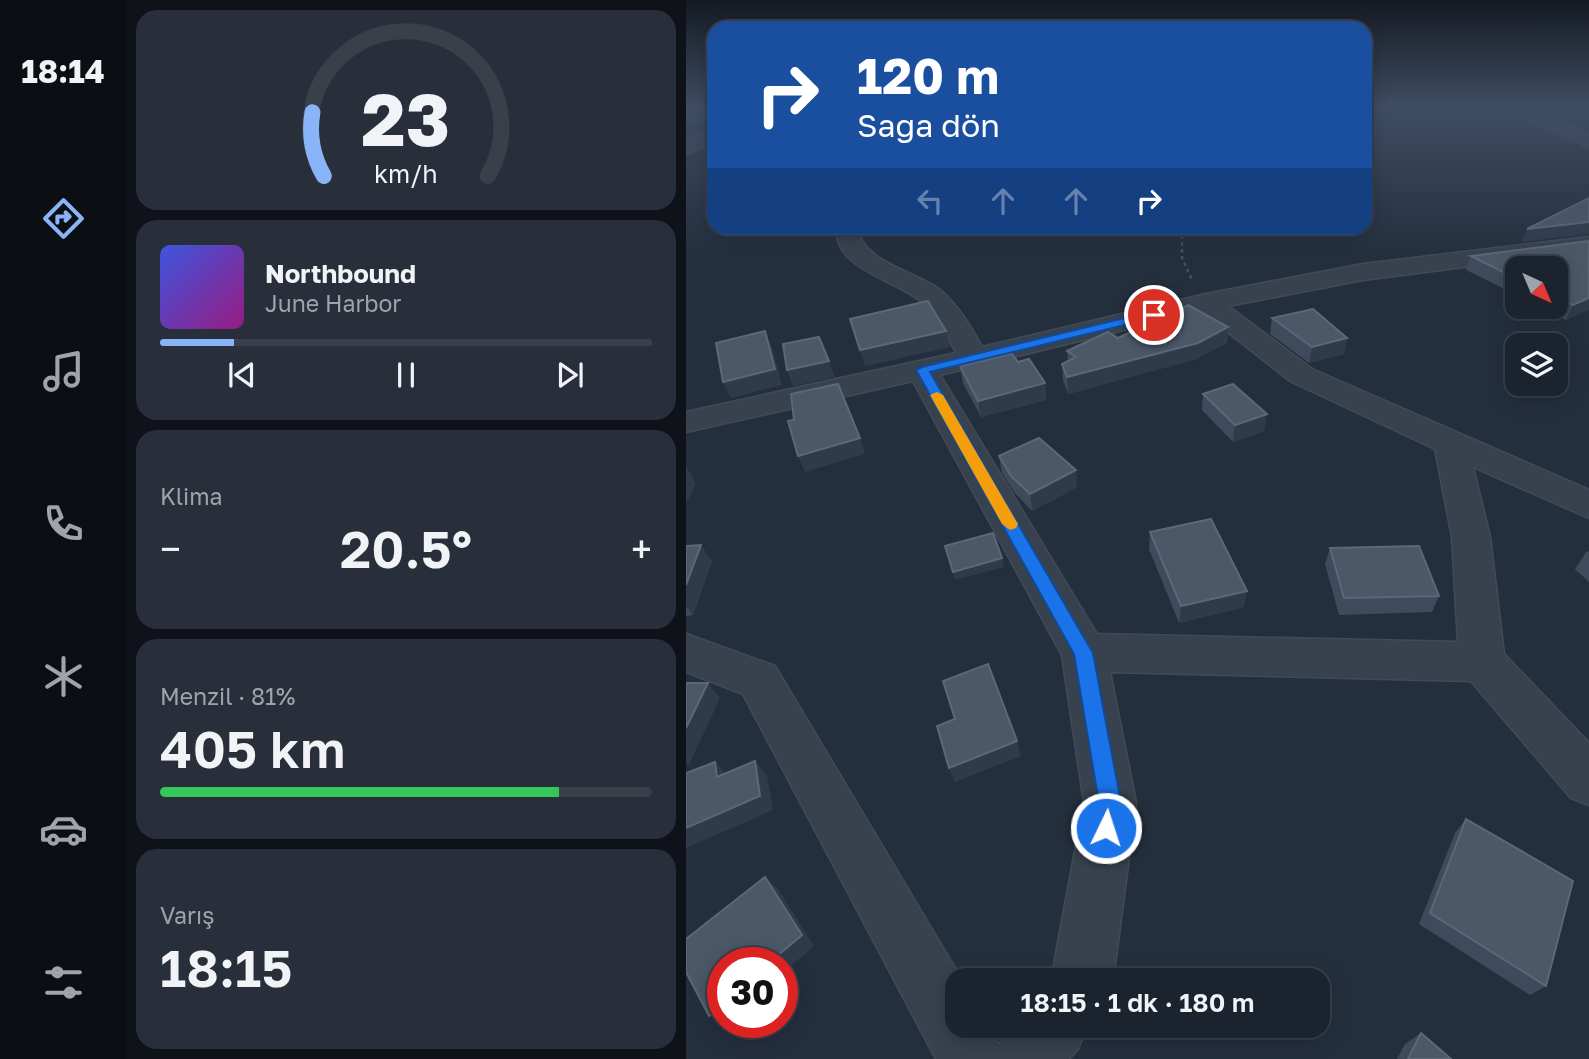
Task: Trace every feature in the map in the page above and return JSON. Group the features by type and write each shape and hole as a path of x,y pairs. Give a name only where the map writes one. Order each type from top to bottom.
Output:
{"street":[{"path":"848,235 849,243 860,256 912,282 932,298 952,319 974,358"},
{"path":"686,422 974,358 1206,302 1363,272 1589,244"},
{"path":"1206,302 1301,375 1589,505"},
{"path":"922,370 1084,653 1110,803 1084,968"},
{"path":"1451,444 1471,537 1482,662 1589,780"},
{"path":"686,653 758,680 972,1059"},
{"path":"1084,653 1482,662"},
{"path":"1026,1059 1044,1038"}],"path":[{"path":"1182,235 1182,258 1196,289 1206,302"}],"building":[{"path":"1589,198 1589,222 1527,229"},
{"path":"1589,241 1589,298 1573,305 1568,303 1568,256 1505,256 1505,273 1471,256"},
{"path":"928,301 946,331 860,350 850,319"},
{"path":"1188,305 1228,327 1198,343 1067,377 1062,364 1076,357 1067,351 1108,332 1118,338"},
{"path":"1313,309 1347,338 1312,347 1272,318"},
{"path":"765,331 775,369 723,382 716,343"},
{"path":"819,337 829,361 787,370 783,344"},
{"path":"1012,354 1018,362 1029,359 1045,383 978,401 960,366"},
{"path":"838,384 860,438 798,456 788,421 794,420 791,394"},
{"path":"1233,384 1267,414 1235,425 1203,394"},
{"path":"1039,438 1076,470 1030,494 1011,476 999,456"},
{"path":"1211,519 1247,591 1181,606 1150,532"},
{"path":"993,533 1002,558 953,572 945,546"},
{"path":"701,545 686,585 686,546"},
{"path":"1419,546 1439,596 1344,598 1330,548"},
{"path":"988,664 1017,741 949,768 937,726 955,719 943,681"},
{"path":"686,683 708,683 686,728"},
{"path":"755,761 760,796 686,828 686,773 715,762 717,777"},
{"path":"1466,819 1573,881 1546,986 1430,913"},
{"path":"765,877 802,935 788,947 707,947 707,1012 686,972 686,939"},
{"path":"1421,1033 1451,1059 1408,1059"}],"slow traffic":[{"path":"937,395 1010,524"}],"route":[{"path":"1106,828 1110,803 1084,653 922,370 1154,315"}]}
